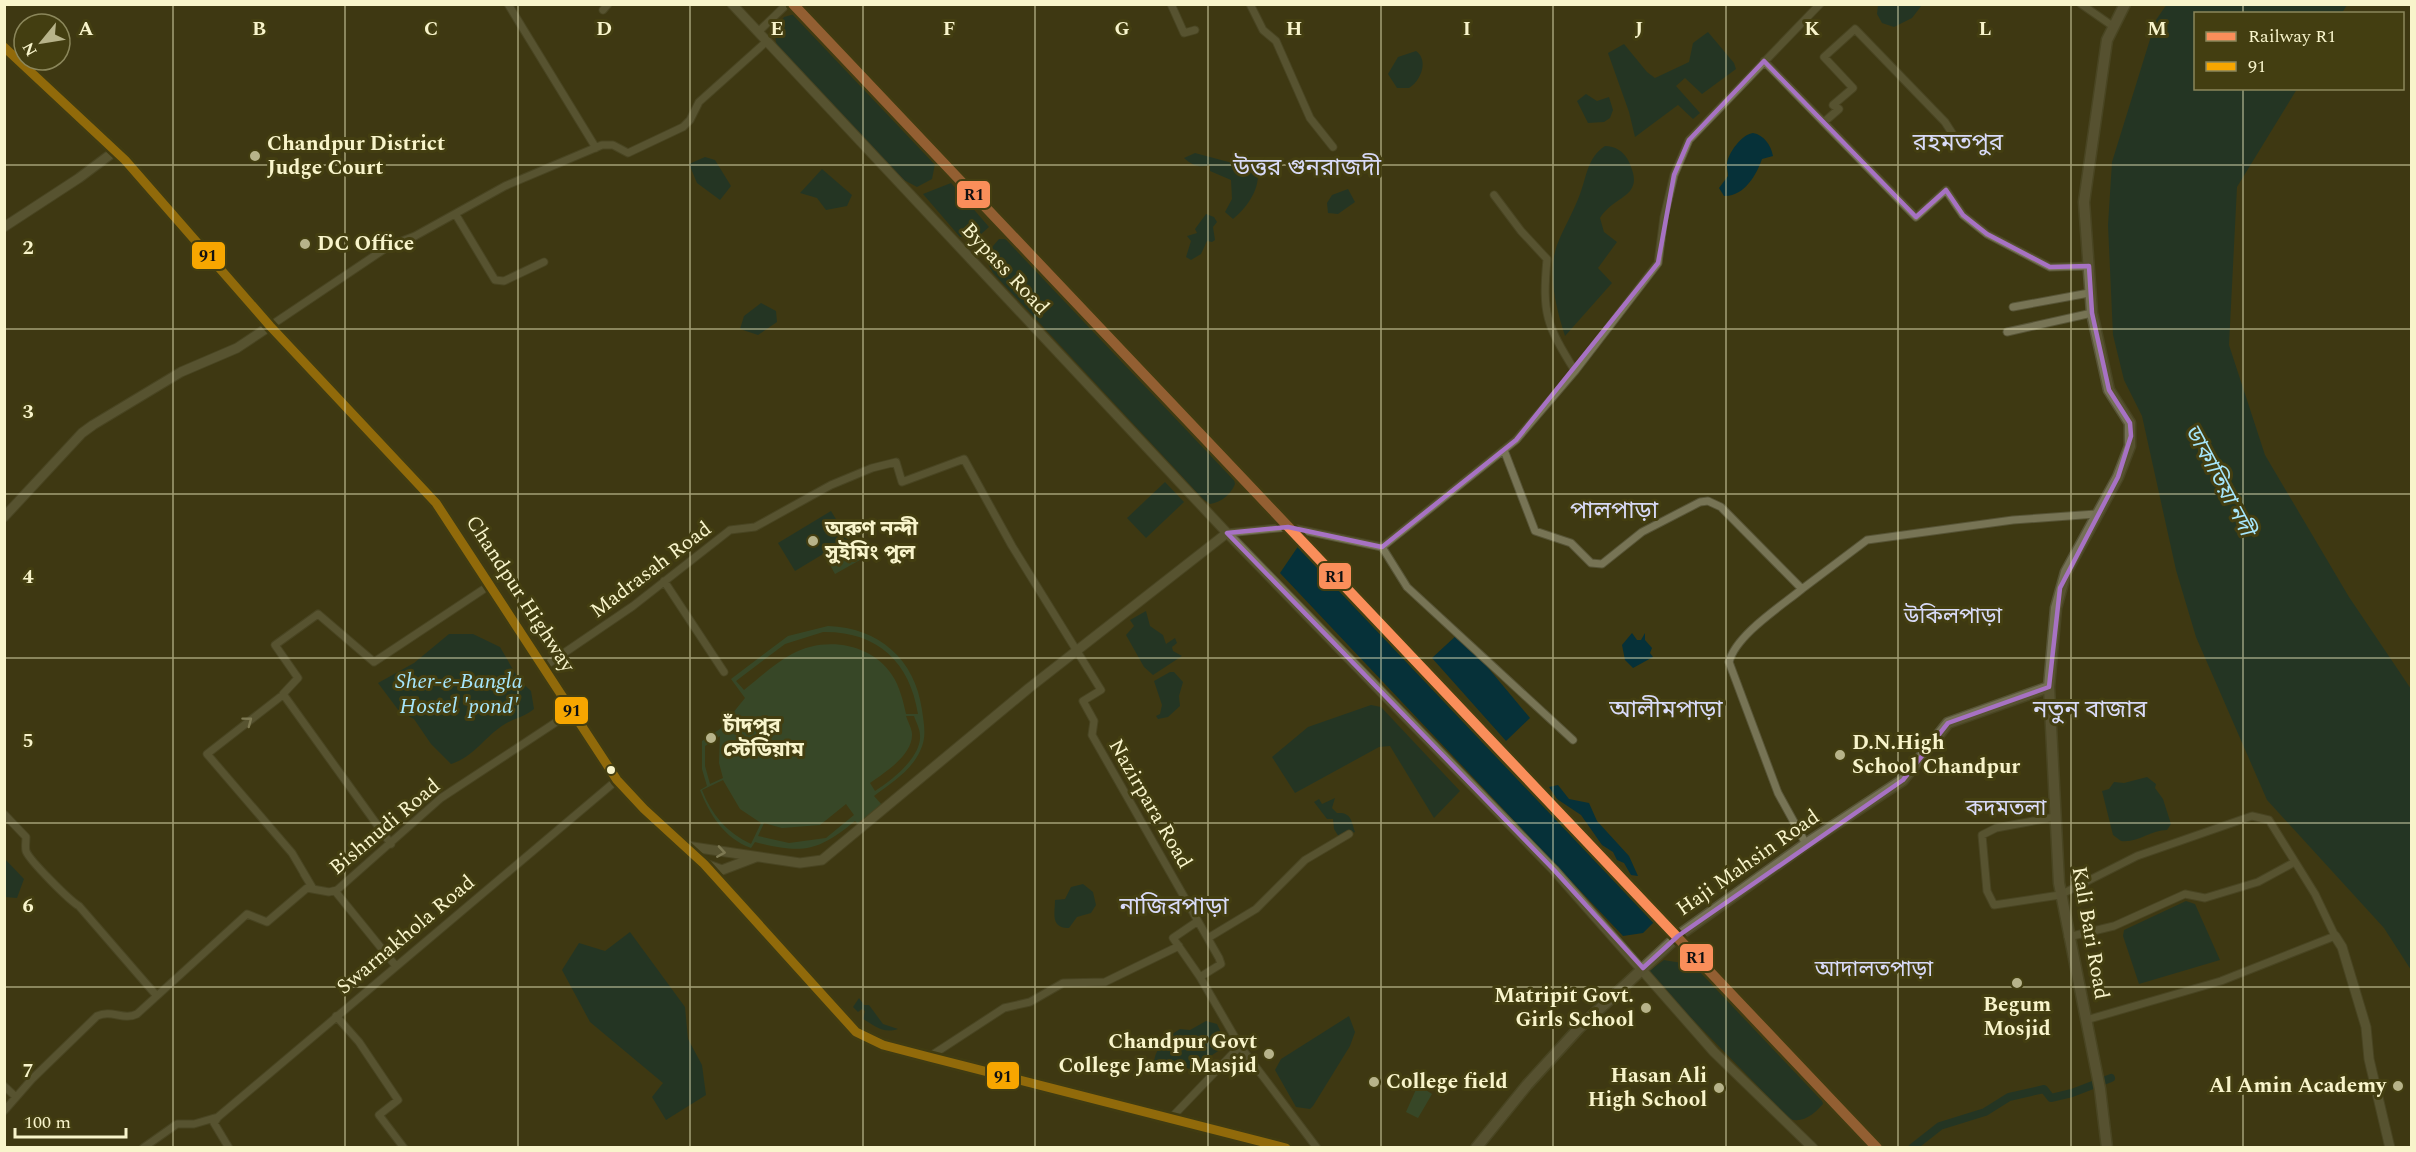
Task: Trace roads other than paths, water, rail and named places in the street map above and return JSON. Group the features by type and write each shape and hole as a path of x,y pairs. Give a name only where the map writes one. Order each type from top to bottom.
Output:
{"main road":[{"name":"Kali Bari Road","path":"2107,1148 2100,1089 2060,895 2049,687 2055,608 2060,588 2096,514 2118,477 2130,446 2130,423 2109,390 2092,313 2084,202 2107,40 2125,4"},
{"name":"Chandpur Highway","path":"4,47 115,151 270,326 436,504 617,780 644,809 704,864 856,1032 882,1045 1172,1117 1286,1148"},
{"name":"Haji Mahsin Road","path":"1476,1148 1527,1085 1579,1028 1678,936 1806,844 1903,780 1948,723 2049,687"}],"street":[{"path":"508,4 596,147"},
{"name":"Bypass Road","path":"732,4 1227,533 1554,870 1643,968 1714,1052 1812,1148"},
{"path":"758,32 787,4"},
{"path":"1171,4 1184,33 1195,30"},
{"path":"1250,4 1263,30 1276,40 1310,118 1333,147"},
{"path":"1382,547 1516,440 1575,371 1658,263 1671,186 1689,140 1820,4"},
{"path":"2081,4 2114,27"},
{"path":"1824,122 1839,109 1833,105 1853,88 1824,57 1855,29 1945,122 1952,132 1939,145"},
{"path":"4,517 82,433 93,425 181,372 237,348 389,246 456,215 505,186 596,147 608,144 628,153 683,127 690,120 699,102 767,41"},
{"path":"1764,61 1916,217 1946,190 1963,215 1987,234 2050,267 2089,266"},
{"path":"4,227 70,184 115,151"},
{"path":"1494,195 1521,231 1547,259 1545,306 1550,330 1575,371"},
{"path":"456,215 495,280 504,281 544,262"},
{"path":"2013,307 2089,293"},
{"path":"2007,332 2092,313"},
{"path":"1504,450 1535,531 1571,543 1591,563 1602,564 1642,532 1700,502 1708,501 1721,507 1802,589"},
{"name":"Madrasah Road","path":"542,668 633,606 730,530 769,521 831,485 872,468 896,462 902,482 964,459 1012,546 1078,649"},
{"path":"1806,844 1778,794 1729,662 1732,651 1744,637 1867,540 2013,520 2096,514"},
{"path":"686,846 812,863 832,854 931,769 1078,649 1227,533 1288,527 1382,547 1407,587 1573,740"},
{"path":"664,581 724,672"},
{"path":"312,887 292,853 207,757 212,749 284,694 298,678 275,645 318,614 374,662 490,585"},
{"name":"Nazirpara Road","path":"1078,649 1101,690 1083,701 1094,721 1092,735 1221,964 1200,977"},
{"path":"284,694 391,844"},
{"name":"Bishnudi Road","path":"4,1111 97,1016 108,1012 131,1017 247,914 267,922 305,889 312,887 334,891 391,844 441,798 573,711"},
{"name":"Swarnakhola Road","path":"218,1117 395,965 617,780"},
{"path":"4,814 26,837 26,851 36,866 64,891 71,902 79,906 156,995"},
{"path":"2055,817 1988,830 1981,841 1987,891 1994,905 2060,895 2138,856 2252,816 2269,820 2314,894 2342,947 2366,1027 2369,1059 2390,1148"},
{"path":"1208,938 1256,909 1305,860 1349,834"},
{"path":"704,864 722,870 756,857"},
{"path":"2068,937 2114,926 2185,894 2205,898 2258,882 2293,862"},
{"path":"304,874 312,887"},
{"path":"334,891 395,965"},
{"path":"1198,921 1173,938 1217,1003 1240,1046 1317,1148"},
{"path":"2086,1020 2221,981 2335,936"},
{"path":"929,1057 1004,1008 1030,1002 1064,983 1105,982 1179,946"},
{"path":"336,1016 359,1042 398,1100 379,1115 404,1148"},
{"path":"1172,1117 1240,1046"},
{"path":"4,1086 16,1097"},
{"path":"143,1148 177,1124 194,1124 218,1117"},
{"path":"218,1117 214,1123 229,1148"}],"water":[{"path":"1878,4 1922,5 1912,18 1894,27 1882,23 1877,14"},
{"name":"ডাকাতিয়া নদী","path":"2167,4 2347,5 2343,12 2194,12 2194,90 2296,90 2237,187 2229,345 2265,455 2349,597 2411,689 2411,970 2384,928 2267,800 2196,637 2176,570 2142,416 2124,380 2113,335 2108,225 2112,162 2156,20"},
{"path":"798,13 930,155 935,164 932,179 917,187 904,180 780,52 775,38 778,26 784,17"},
{"path":"1708,32 1734,63 1736,69 1702,94 1685,78 1676,86 1700,113 1693,119 1678,105 1635,137 1629,112 1608,53 1624,44 1647,72 1655,78 1689,62 1693,43"},
{"path":"1416,51 1423,65 1420,76 1409,88 1397,88 1388,74 1398,57"},
{"path":"1586,94 1597,101 1609,97 1613,110 1610,118 1604,122 1588,123 1577,101"},
{"path":"1753,133 1766,141 1773,156 1762,159 1753,178 1743,189 1738,193 1724,196 1719,188 1728,176 1729,156 1744,137"},
{"path":"1605,146 1615,148 1626,157 1633,172 1634,182 1627,194 1600,218 1604,232 1617,242 1598,268 1612,283 1565,336 1554,290 1554,256 1578,200 1588,168 1594,156"},
{"path":"1195,153 1236,164 1248,155 1254,163 1258,180 1256,189 1246,206 1233,219 1225,212 1232,199 1231,180 1210,171 1210,165 1196,166 1184,158"},
{"path":"705,157 715,160 731,186 720,200 697,183 689,164"},
{"path":"822,169 852,195 847,206 826,210 817,198 800,193"},
{"path":"951,183 989,227 980,235 960,237 923,194"},
{"path":"1348,189 1355,202 1338,214 1328,213 1327,203 1332,195"},
{"path":"1206,214 1214,217 1217,222 1213,227 1215,240 1207,241 1201,254 1191,260 1186,257 1191,241 1187,236 1197,233 1195,229"},
{"path":"999,239 1005,239 1011,243 1233,475 1235,484 1226,497 1210,504 1203,499 993,273 988,264 987,253"},
{"path":"761,303 776,311 777,322 758,335 740,329 744,316"},
{"path":"1165,482 1184,502 1146,538 1127,518"},
{"name":"অরুণ নন্দী সুইমিং পুল","path":"831,511 848,539 795,571 778,543"},
{"path":"1299,545 1656,920 1643,933 1623,936 1280,573"},
{"path":"1146,611 1150,626 1163,635 1166,644 1175,638 1177,643 1172,647 1173,651 1182,656 1153,675 1144,667 1126,635 1134,626 1130,620"},
{"path":"1459,633 1530,718 1506,741 1432,658"},
{"path":"1632,633 1637,640 1641,640 1645,633 1645,640 1652,648 1650,653 1653,657 1633,668 1625,660 1622,645"},
{"name":"Sher-e-Bangla Hostel 'pond'","path":"449,634 473,634 500,647 519,680 531,691 534,709 505,724 473,751 451,764 431,744 414,719 399,711 378,683 414,663"},
{"path":"1174,672 1183,682 1179,696 1180,706 1168,717 1158,719 1156,716 1160,714 1162,705 1154,681"},
{"path":"1371,705 1381,707 1460,791 1434,818 1390,746 1379,747 1295,793 1272,757 1308,727"},
{"path":"2147,777 2156,784 2155,788 2163,799 2171,824 2167,830 2133,840 2121,841 2113,835 2102,791 2109,789 2114,782 2124,783"},
{"path":"1558,785 1569,799 1589,803 1597,821 1629,856 1638,876 1631,875 1624,863 1617,860 1613,852 1602,845 1581,815 1557,799 1549,787"},
{"path":"1335,798 1332,808 1337,813 1348,815 1355,832 1339,837 1334,829 1333,819 1327,819 1314,802 1319,799 1322,804"},
{"path":"4,858 24,879 17,898 5,897"},
{"path":"1083,884 1093,892 1096,905 1091,913 1077,917 1069,928 1059,925 1054,915 1055,900 1065,899 1071,887"},
{"path":"2186,901 2195,904 2220,960 2139,984 2123,936 2124,930"},
{"path":"630,932 685,1007 688,1039 702,1065 706,1095 666,1120 652,1097 663,1083 590,1022 562,970 579,943 605,951"},
{"path":"1664,960 1687,964 1699,969 1821,1096 1823,1104 1804,1119 1790,1119 1652,978 1649,971"},
{"path":"859,998 864,1005 869,1005 883,1024 898,1029 883,1030 863,1019 865,1011 862,1009 858,1012 853,1007"},
{"path":"1349,1016 1355,1032 1350,1046 1313,1106 1310,1109 1296,1107 1275,1070 1281,1059"},
{"path":"1206,1021 1217,1024 1224,1039 1221,1049 1208,1058 1203,1068 1194,1071 1178,1064 1170,1069 1154,1061 1160,1046 1171,1035 1180,1029 1190,1030"}],"waterway":[{"path":"1912,1148 1940,1126 1985,1112 2009,1097 2044,1089 2051,1098 2072,1093 2111,1078"}],"rail line":[{"name":"R1","path":"793,4 1877,1148"}],"place":[{"name":"Chandpur District Judge Court","path":"255,156"},
{"name":"DC Office","path":"305,244"},
{"name":"অরুণ নন্দী সুইমিং পুল","path":"813,541"},
{"name":"চাঁদপুর স্টেডিয়াম","path":"711,738"},
{"name":"D.N.High School Chandpur","path":"1840,755"},
{"name":"Begum Mosjid","path":"2017,983"},
{"name":"Matripit Govt. Girls School","path":"1646,1008"},
{"name":"Chandpur Govt College Jame Masjid","path":"1269,1054"},
{"name":"College field","path":"1374,1082"},
{"name":"Al Amin Academy","path":"2398,1086"},
{"name":"Hasan Ali High School","path":"1719,1088"}],"district":[{"name":"রহমতপুর","path":"1958,143"},
{"name":"উত্তর গুনরাজদী","path":"1307,168"},
{"name":"পালপাড়া","path":"1614,511"},
{"name":"উকিলপাড়া","path":"1953,616"},
{"name":"আলীমপাড়া","path":"1666,710"},
{"name":"নতুন বাজার","path":"2090,710"},
{"name":"কদমতলা","path":"2006,808"},
{"name":"নাজিরপাড়া","path":"1174,907"},
{"name":"আদালতপাড়া","path":"1874,969"}]}
